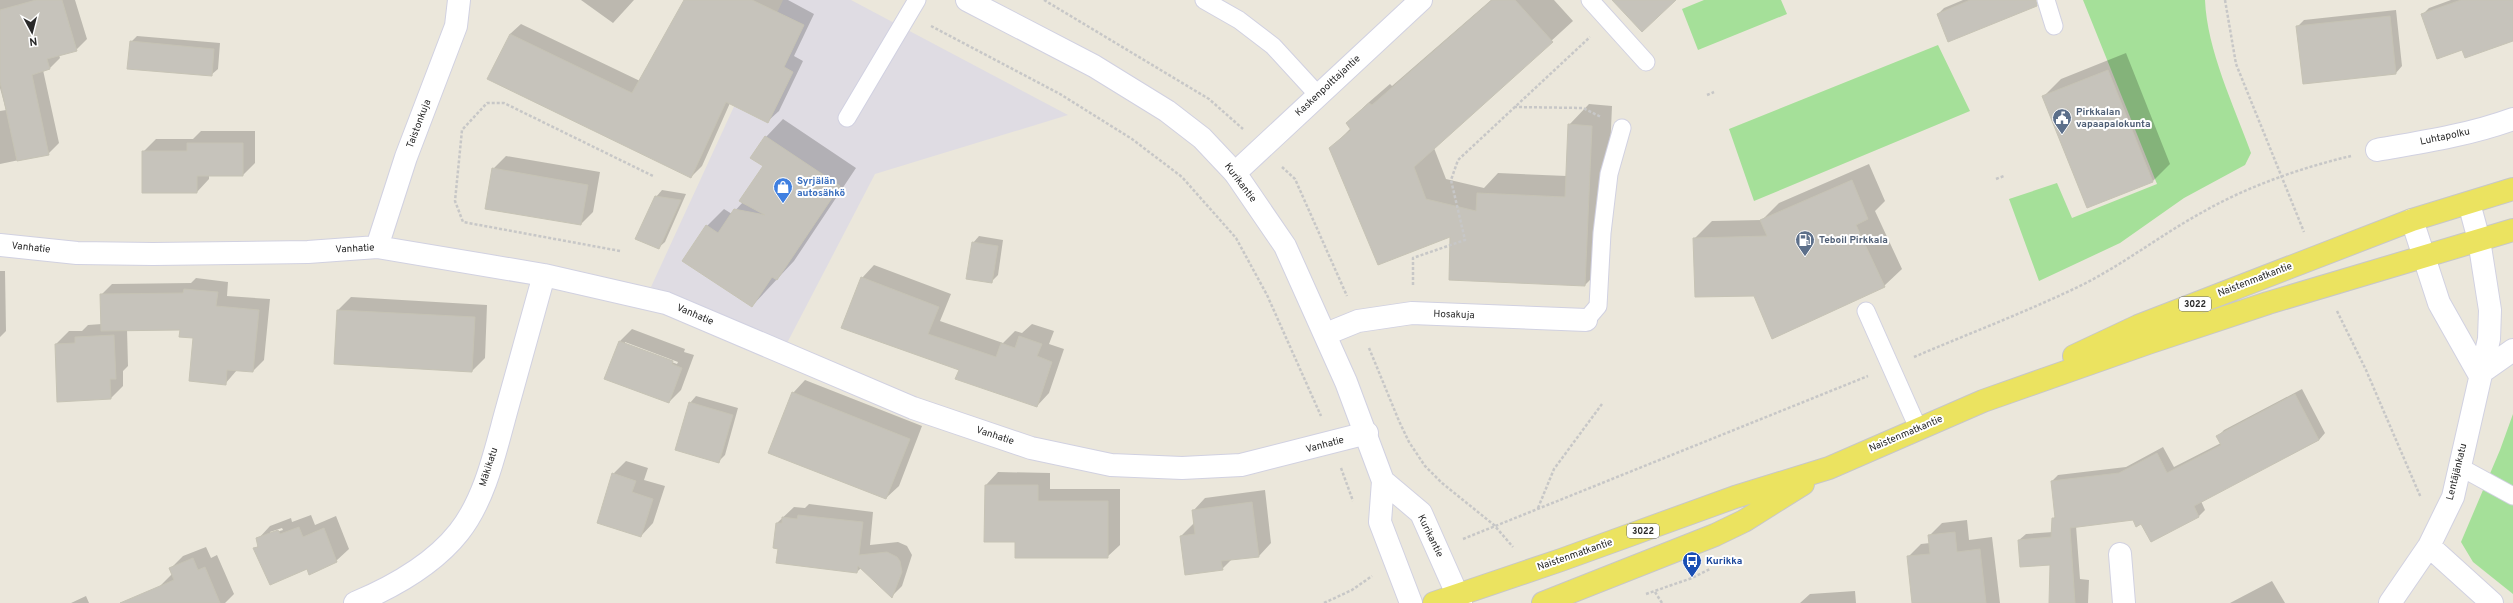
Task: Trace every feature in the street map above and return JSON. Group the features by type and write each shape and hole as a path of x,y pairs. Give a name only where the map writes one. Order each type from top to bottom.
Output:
{"main road":[{"name":"Naistenmatkantie","path":"1434,603 1459,599 1734,497 1829,468 1983,401 2138,326 2412,220 2513,189"},
{"name":"Naistenmatkantie","path":"1983,401 2268,303 2513,230"},
{"name":"Naistenmatkantie","path":"1543,603 1715,535 1744,521 1829,468"}],"street":[{"name":"Taistonkuja","path":"377,247 406,158 456,26 459,0"},
{"name":"Kurikantie","path":"967,0 1094,66 1167,111 1202,138 1235,173 1285,246 1326,334 1367,433 1383,481 1380,522 1411,603"},
{"name":"Kaskenpolttajantie","path":"1235,173 1422,0"},
{"name":"Luhtapolku","path":"2377,150 2440,139 2487,128 2513,119"},
{"name":"Lentäjänkatu","path":"2390,603 2429,546 2453,497 2479,374 2489,339 2490,310 2480,240 2468,202"},
{"path":"2412,220 2439,303 2479,374 2513,350"},
{"name":"Vanhatie","path":"0,245 77,253 153,254 308,252 377,247 544,275 666,303 913,408 1031,448 1111,465 1182,468 1241,465 1332,444 1367,433"},
{"name":"Mäkikatu","path":"355,603 380,592 429,562 460,532 470,515 494,456 544,275"},
{"name":"Hosakuja","path":"1326,334 1358,321 1412,313 1586,320"},
{"name":"Kurikantie","path":"1383,481 1420,513 1459,599"},
{"path":"2429,546 2492,603"},
{"path":"2120,554 2124,603"}],"lane":[{"path":"847,118 917,0"},
{"path":"1204,0 1239,20 1273,46 1318,95"},
{"path":"1590,0 1646,62"},
{"path":"2046,0 2054,26"},
{"path":"1586,320 1598,306 1602,233 1609,174 1622,128"},
{"path":"1866,310 1918,428"},
{"path":"2460,467 2513,496"}],"path":[{"path":"2225,0 2236,64 2304,233"},
{"path":"909,15 1060,94 1132,138 1182,177 1240,245 1267,295 1332,444"},
{"path":"1412,313 1413,258 1465,240 1451,180 1458,160 1513,107 1608,20"},
{"path":"1707,95 1714,92"},
{"path":"620,251 462,222 455,202 462,130 487,103 504,103 653,176"},
{"path":"1513,107 1583,108 1622,128"},
{"path":"2281,177 2327,162 2377,150"},
{"path":"1996,179 2004,176"},
{"path":"2334,306 2408,466 2421,500"},
{"path":"1538,509 1554,468 1602,404"},
{"path":"1662,603 1655,592 1712,568"}],"shaded area":[{"path":"783,0 851,0 1068,115 875,174 786,345 651,287"}],"green space":[{"path":"1704,0 1781,0 1787,14 1698,50 1682,9"},
{"path":"2083,0 2205,0 2211,38 2222,78 2251,153 2245,165 2184,198 2120,243 2039,281 2009,199 2057,183 2072,218 2157,184"},
{"path":"1938,45 1970,111 1754,201 1729,129"},
{"path":"2513,414 2513,594 2473,562 2461,542 2500,450"}],"building":[{"path":"36,0 62,0 77,51 47,59 50,69 32,75 49,155 17,161 0,82 0,10"},
{"path":"684,0 752,0 804,25 784,67 793,72 768,123 726,102 691,178 487,79 510,34 632,93"},
{"path":"1492,0 1515,0 1553,42 1414,167 1426,199 1476,211 1477,193 1565,197 1568,124 1592,126 1585,286 1449,280 1450,237 1378,265 1329,148 1351,130 1346,123 1369,103 1372,105"},
{"path":"1612,0 1676,0 1642,32"},
{"path":"1970,0 2036,0 2037,6 1948,42 1937,14"},
{"path":"2461,0 2513,0 2513,41 2465,58 2462,50 2437,59 2421,14"},
{"path":"2390,16 2396,74 2303,84 2296,26"},
{"path":"130,41 214,49 212,76 127,69"},
{"path":"2108,70 2153,182 2087,208 2042,96"},
{"name":"Syrjälän autosähkö","path":"765,136 840,186 777,280 772,277 752,307 682,261 706,225 718,233 734,209 765,215 739,201 763,166 750,158"},
{"path":"187,143 243,143 243,176 197,176 197,193 142,193 142,151 187,151"},
{"path":"492,168 588,185 581,225 485,209"},
{"path":"1852,180 1868,219 1856,225 1885,287 1772,339 1754,296 1695,297 1693,238 1767,236 1760,220"},
{"path":"655,196 681,200 659,249 635,239"},
{"path":"972,242 998,246 992,283 966,279"},
{"path":"861,277 939,307 928,334 996,357 1001,343 1015,348 1019,336 1042,344 1037,356 1052,362 1037,407 955,379 959,370 841,328"},
{"path":"184,289 218,292 216,306 259,310 253,372 227,370 226,385 189,381 193,338 179,337 180,330 101,331 100,294 183,293"},
{"path":"337,310 475,317 472,372 334,364"},
{"path":"114,335 116,379 110,379 111,399 57,402 55,344 75,343 75,337"},
{"path":"619,341 673,361 672,364 682,368 669,403 604,379"},
{"path":"792,392 910,439 886,499 768,453"},
{"path":"2295,394 2319,440 2194,506 2199,517 2151,542 2141,524 2136,527 2133,520 2070,528 2075,603 2049,603 2050,565 2020,567 2018,540 2051,537 2052,518 2055,518 2051,481 2119,473 2157,453 2167,473 2221,445 2216,436"},
{"path":"689,402 733,415 719,463 675,450"},
{"path":"612,473 636,481 632,492 653,499 641,537 597,523"},
{"path":"985,485 1038,485 1038,501 1108,501 1108,558 1015,558 1015,542 984,542"},
{"path":"1252,502 1259,557 1221,561 1223,570 1185,575 1180,536 1195,534 1192,510"},
{"path":"798,515 863,522 859,555 887,552 897,557 900,561 902,572 892,598 858,566 857,573 776,563 778,549 773,548 776,523 782,523 782,517 797,519"},
{"path":"299,527 303,537 324,528 337,562 309,575 307,569 270,585 253,548 258,547 256,538 278,530 280,534"},
{"path":"1955,532 1957,552 1980,549 1986,603 1912,603 1907,556 1930,554 1928,535"},
{"path":"193,558 198,570 205,567 220,603 120,603 174,580 169,568"}],"place":[{"name":"Pirkkalan vapaapalokunta","path":"2062,135"},
{"name":"Syrjälän autosähkö","path":"783,204"},
{"name":"Teboil Pirkkala","path":"1805,257"},
{"name":"Kurikka","path":"1692,578"}]}
